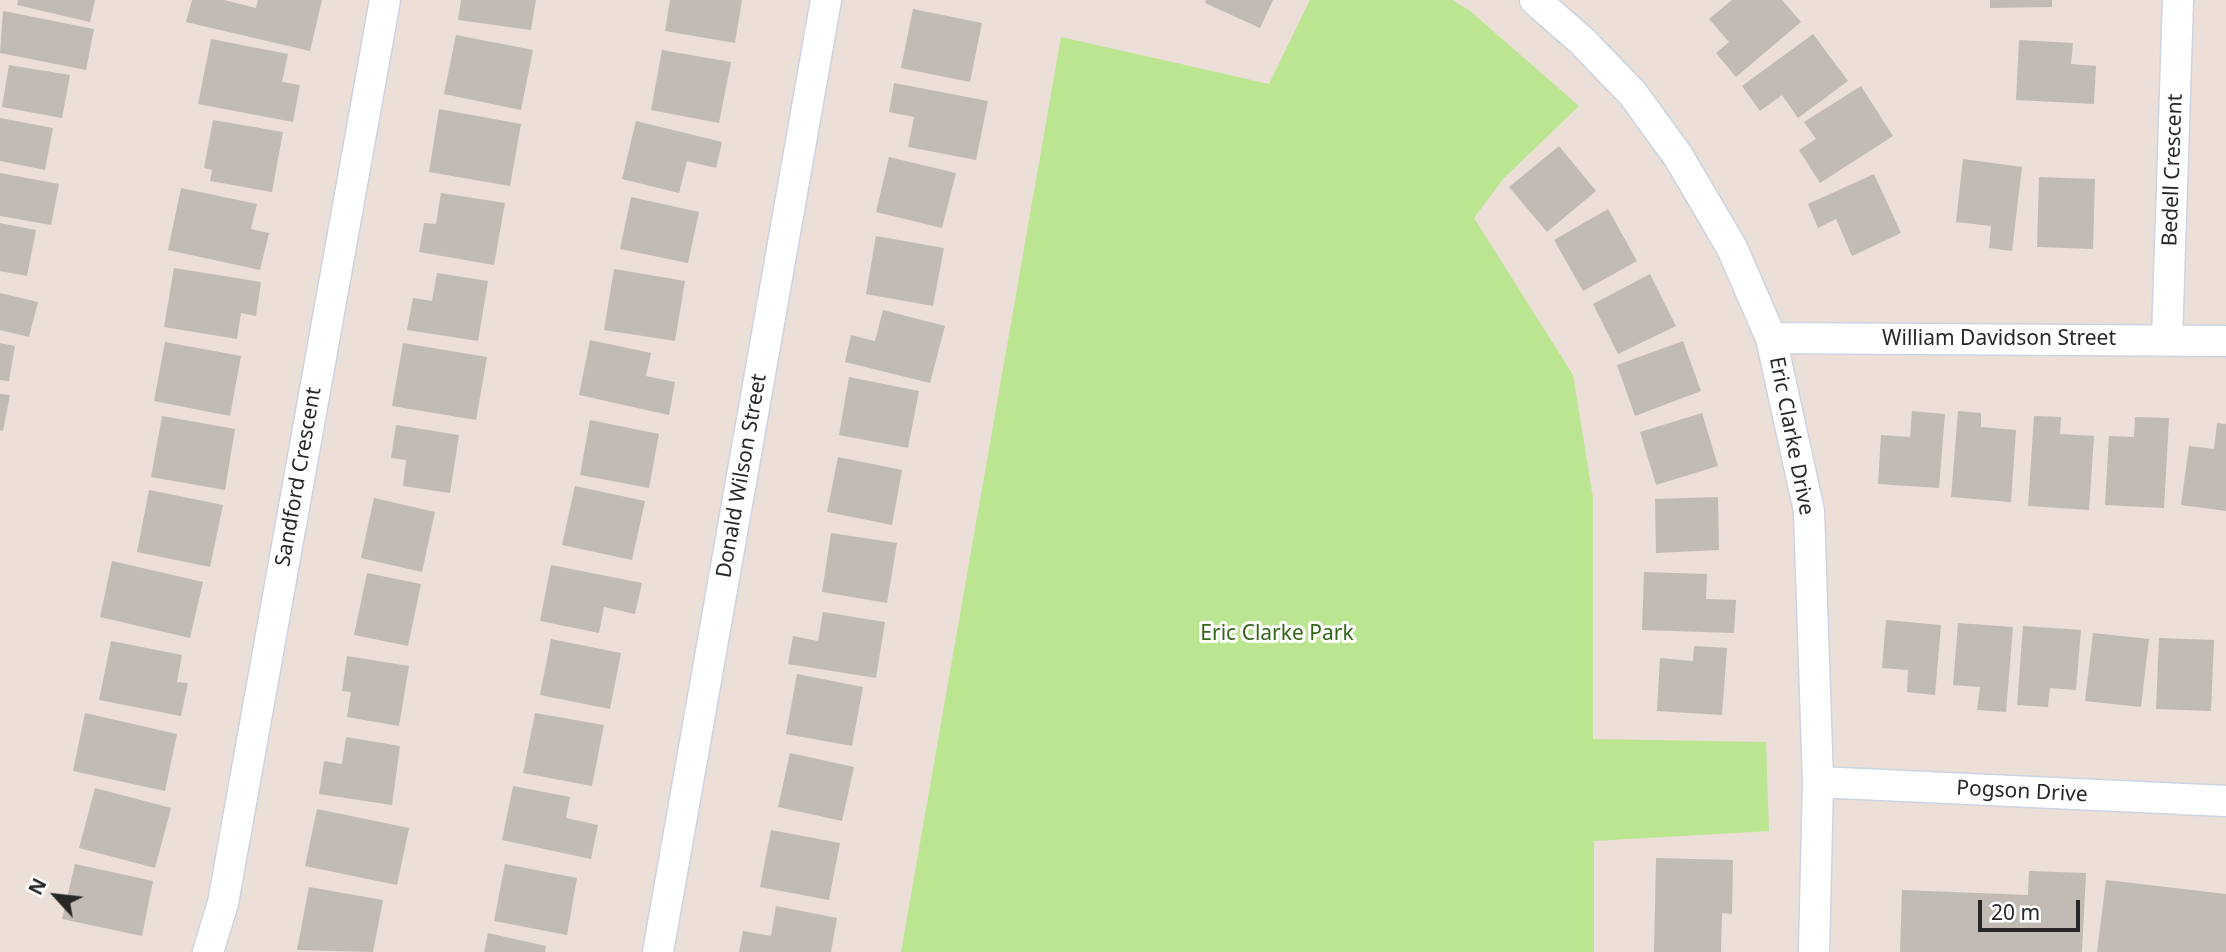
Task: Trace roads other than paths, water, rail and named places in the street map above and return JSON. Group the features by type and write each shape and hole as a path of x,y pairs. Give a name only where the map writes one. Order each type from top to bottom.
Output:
{"street":[{"name":"Sandford Crescent","path":"208,952 223,903 385,0"},
{"name":"Donald Wilson Street","path":"658,952 826,0"},
{"name":"Eric Clarke Drive","path":"1535,0 1582,41 1633,94 1678,156 1732,248 1771,338 1809,511 1818,782 1814,952"},
{"name":"Bedell Crescent","path":"2167,340 2178,0"},
{"name":"William Davidson Street","path":"1771,338 2226,341"},
{"name":"Pogson Drive","path":"1818,782 2226,801"}],"park label":[{"name":"Eric Clarke Park","path":"1277,634"}]}
